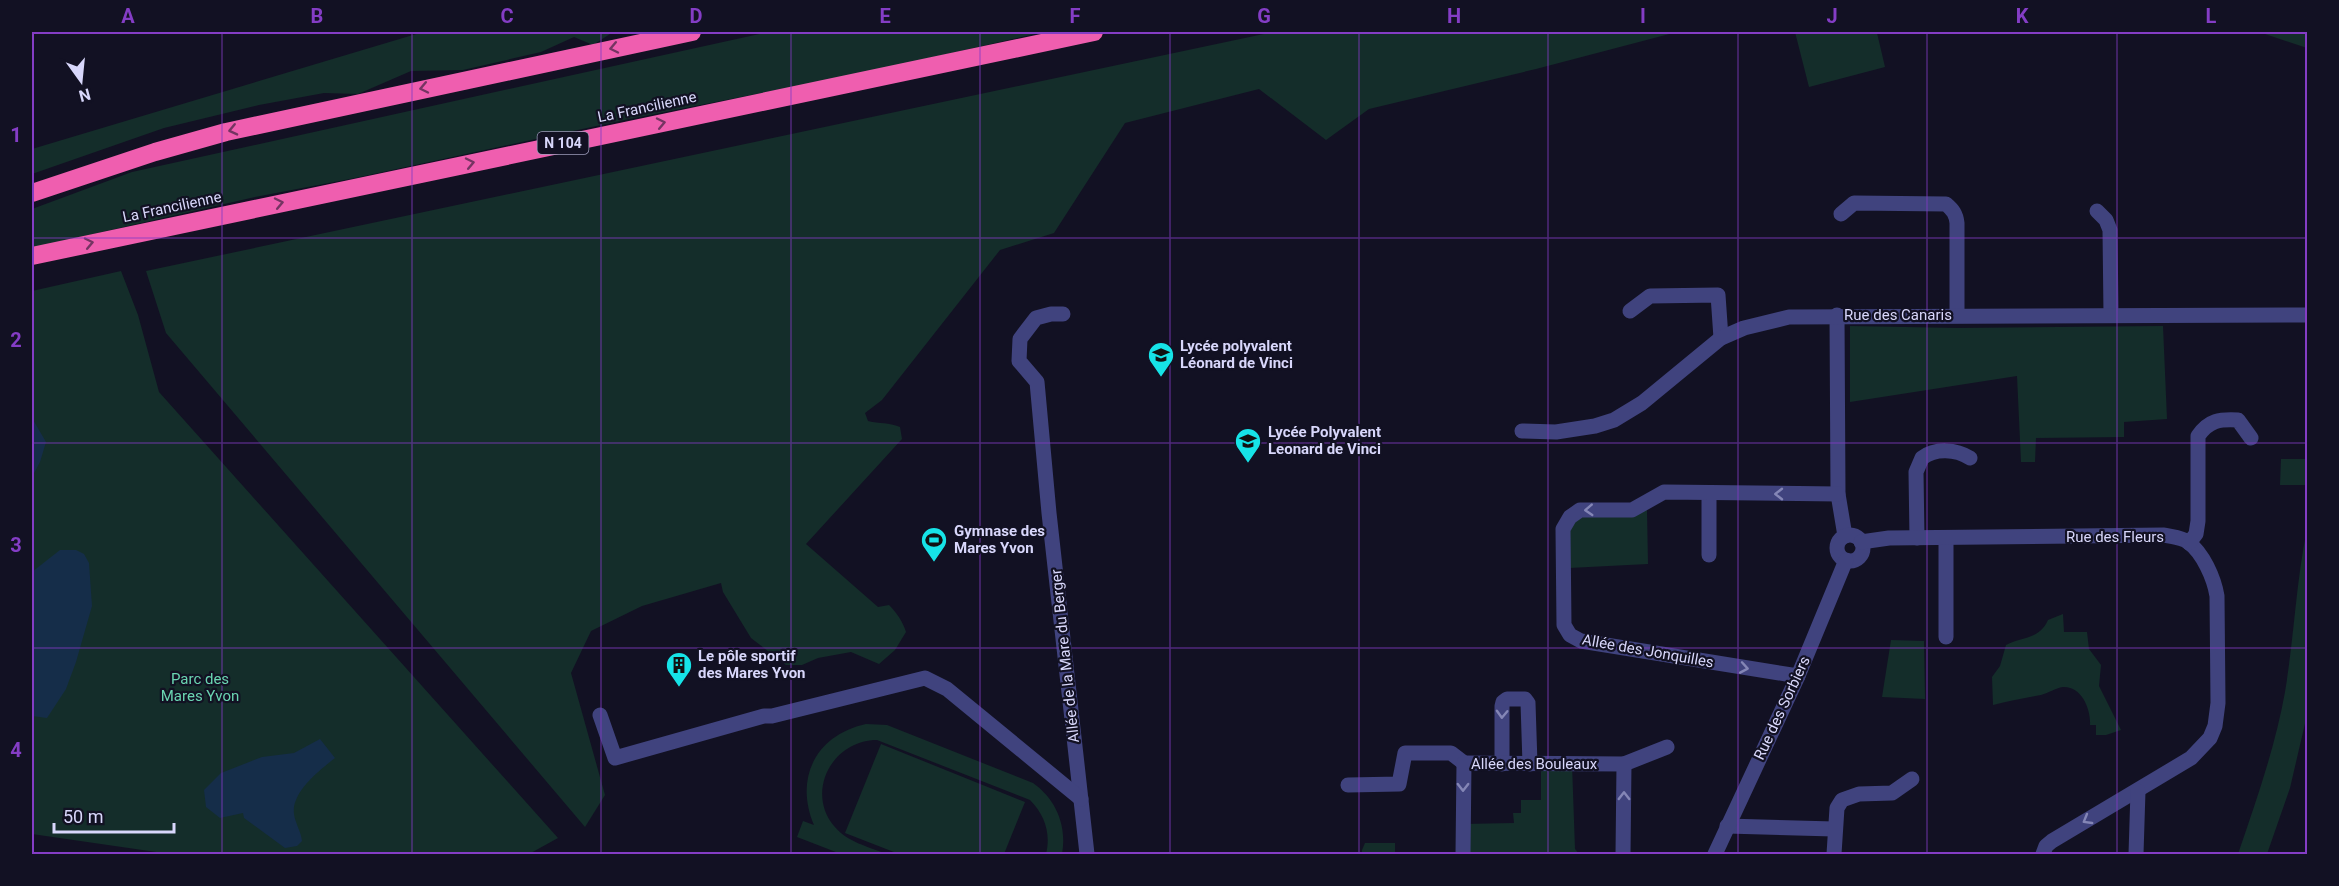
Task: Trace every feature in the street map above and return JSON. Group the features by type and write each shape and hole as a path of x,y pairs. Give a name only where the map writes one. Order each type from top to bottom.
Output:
{"highway":[{"path":"32,193 155,152 226,132 692,32"},
{"name":"La Francilienne","path":"32,256 1094,32"}],"street":[{"path":"1841,214 1854,203 1946,204 1951,208 1956,214 1957,223 1957,315"},
{"path":"2097,211 2106,220 2110,230 2111,315"},
{"path":"1630,311 1650,296 1718,295 1721,338"},
{"name":"Allée de la Mare du Berger","path":"1063,314 1036,318 1020,339 1019,361 1037,382 1049,513 1087,855"},
{"name":"Rue des Sorbiers","path":"1837,315 1838,494 1845,536 1839,541 1836,549 1839,556 1846,560 1854,560 1861,555 1861,542"},
{"name":"Rue des Canaris","path":"1522,431 1556,432 1576,429 1594,426 1621,416 1642,403 1721,338 1744,328 1789,316 2307,315"},
{"path":"2043,855 2046,846 2052,841 2191,758 2203,748 2212,732 2218,715 2217,596 2215,583 2209,570 2189,543 2196,534 2198,521 2199,436 2204,428 2218,419 2238,420 2251,438"},
{"path":"1917,538 1916,472 1922,458 1934,452 1961,452 1970,458"},
{"name":"Allée des Jonquilles","path":"1798,676 1581,641 1570,635 1564,625 1563,529 1570,517 1580,510 1632,510 1664,492 1838,494"},
{"path":"1709,494 1709,555"},
{"path":"1845,536 1852,535 1861,542"},
{"name":"Rue des Fleurs","path":"1861,542 1889,538 2164,536 2180,538 2189,543"},
{"path":"1946,538 1946,637"},
{"name":"Rue des Sorbiers","path":"1715,855 1798,676 1846,560"},
{"path":"600,715 615,758 764,716 772,716 925,678 947,689 1081,799"},
{"path":"1502,764 1503,702 1507,699 1525,699 1530,710 1530,764"},
{"name":"Allée des Bouleaux","path":"1463,855 1464,763 1624,764 1667,747"},
{"path":"1348,785 1399,784 1405,753 1451,753 1464,763"},
{"path":"1623,855 1624,764"},
{"path":"1834,855 1837,808 1842,800 1859,794 1892,793 1912,779"},
{"path":"2136,855 2138,791"},
{"path":"1727,826 1834,829"}],"green space":[{"path":"423,32 613,32 593,45 574,37 541,52 463,70 411,71 358,94 324,93 259,105 164,128 32,174 32,149"},
{"path":"768,32 1043,32 874,71 629,119 355,178 255,197 32,248 32,209 132,172"},
{"path":"1273,32 1677,32 1369,109 1326,140 1259,89 1125,123 1054,233 1000,250 882,400 865,413 868,421 900,427 902,439 806,544 878,607 889,605 895,611 906,632 895,650 879,664 851,652 818,658 802,665 786,665 751,638 723,592 721,583 642,606 591,631 571,673 605,795 585,827 166,333 146,271"},
{"path":"1795,32 1882,32 1877,33 1885,67 1809,87"},
{"path":"2259,32 2307,32 2307,48"},
{"name":"Parc des Mares Yvon","path":"121,271 138,315 159,392 558,838 529,854 170,854 32,834 32,291"},
{"path":"1850,326 1958,328 2163,326 2167,419 2124,422 2124,437 2036,438 2035,462 2021,462 2017,376 1850,402"},
{"path":"2281,459 2307,459 2307,485 2280,485"},
{"path":"1647,510 1648,564 1569,568 1568,531 1573,521 1583,517"},
{"path":"2307,529 2307,715 2290,788 2267,854 2238,854 2281,713"},
{"path":"2063,614 2064,632 2087,632 2089,649 2101,665 2099,686 2121,730 2106,735 2096,735 2096,725 2090,725 2089,713 2084,700 2070,688 2063,687 2041,695 1993,705 1992,677 2000,666 2006,645 2030,637 2040,631 2048,620"},
{"path":"1891,640 1924,641 1925,699 1882,697"},
{"path":"866,724 887,725 1033,783 1048,797 1058,815 1063,834 1062,854 1046,854 1048,839 1046,825 1040,812 1030,800 877,740 861,742 836,758 823,783 822,798 826,812 839,832 887,854 841,854 797,837 803,821 814,825 808,808 807,791 808,775 814,761 822,748 834,738"},
{"path":"881,744 1025,802 1004,854 899,854 845,833"},
{"path":"1541,764 1572,764 1575,849 1579,854 1463,854 1463,824 1514,823 1513,813 1521,813 1521,800 1541,800"},
{"path":"1365,843 1395,843 1395,854 1362,854"}],"water":[{"path":"32,418 46,442 40,462 32,477"},
{"path":"60,550 76,550 84,554 89,563 92,606 66,689 47,718 32,716 32,572"},
{"path":"320,739 335,758 308,782 297,798 294,814 302,841 297,846 285,848 244,818 243,813 220,818 206,807 204,790 221,773 262,757 294,753"}],"place":[{"name":"Lycée polyvalent Léonard de Vinci","path":"1161,378"},
{"name":"Lycée Polyvalent Leonard de Vinci","path":"1248,464"},
{"name":"Gymnase des Mares Yvon","path":"934,563"},
{"name":"Le pôle sportif des Mares Yvon","path":"679,688"}]}
